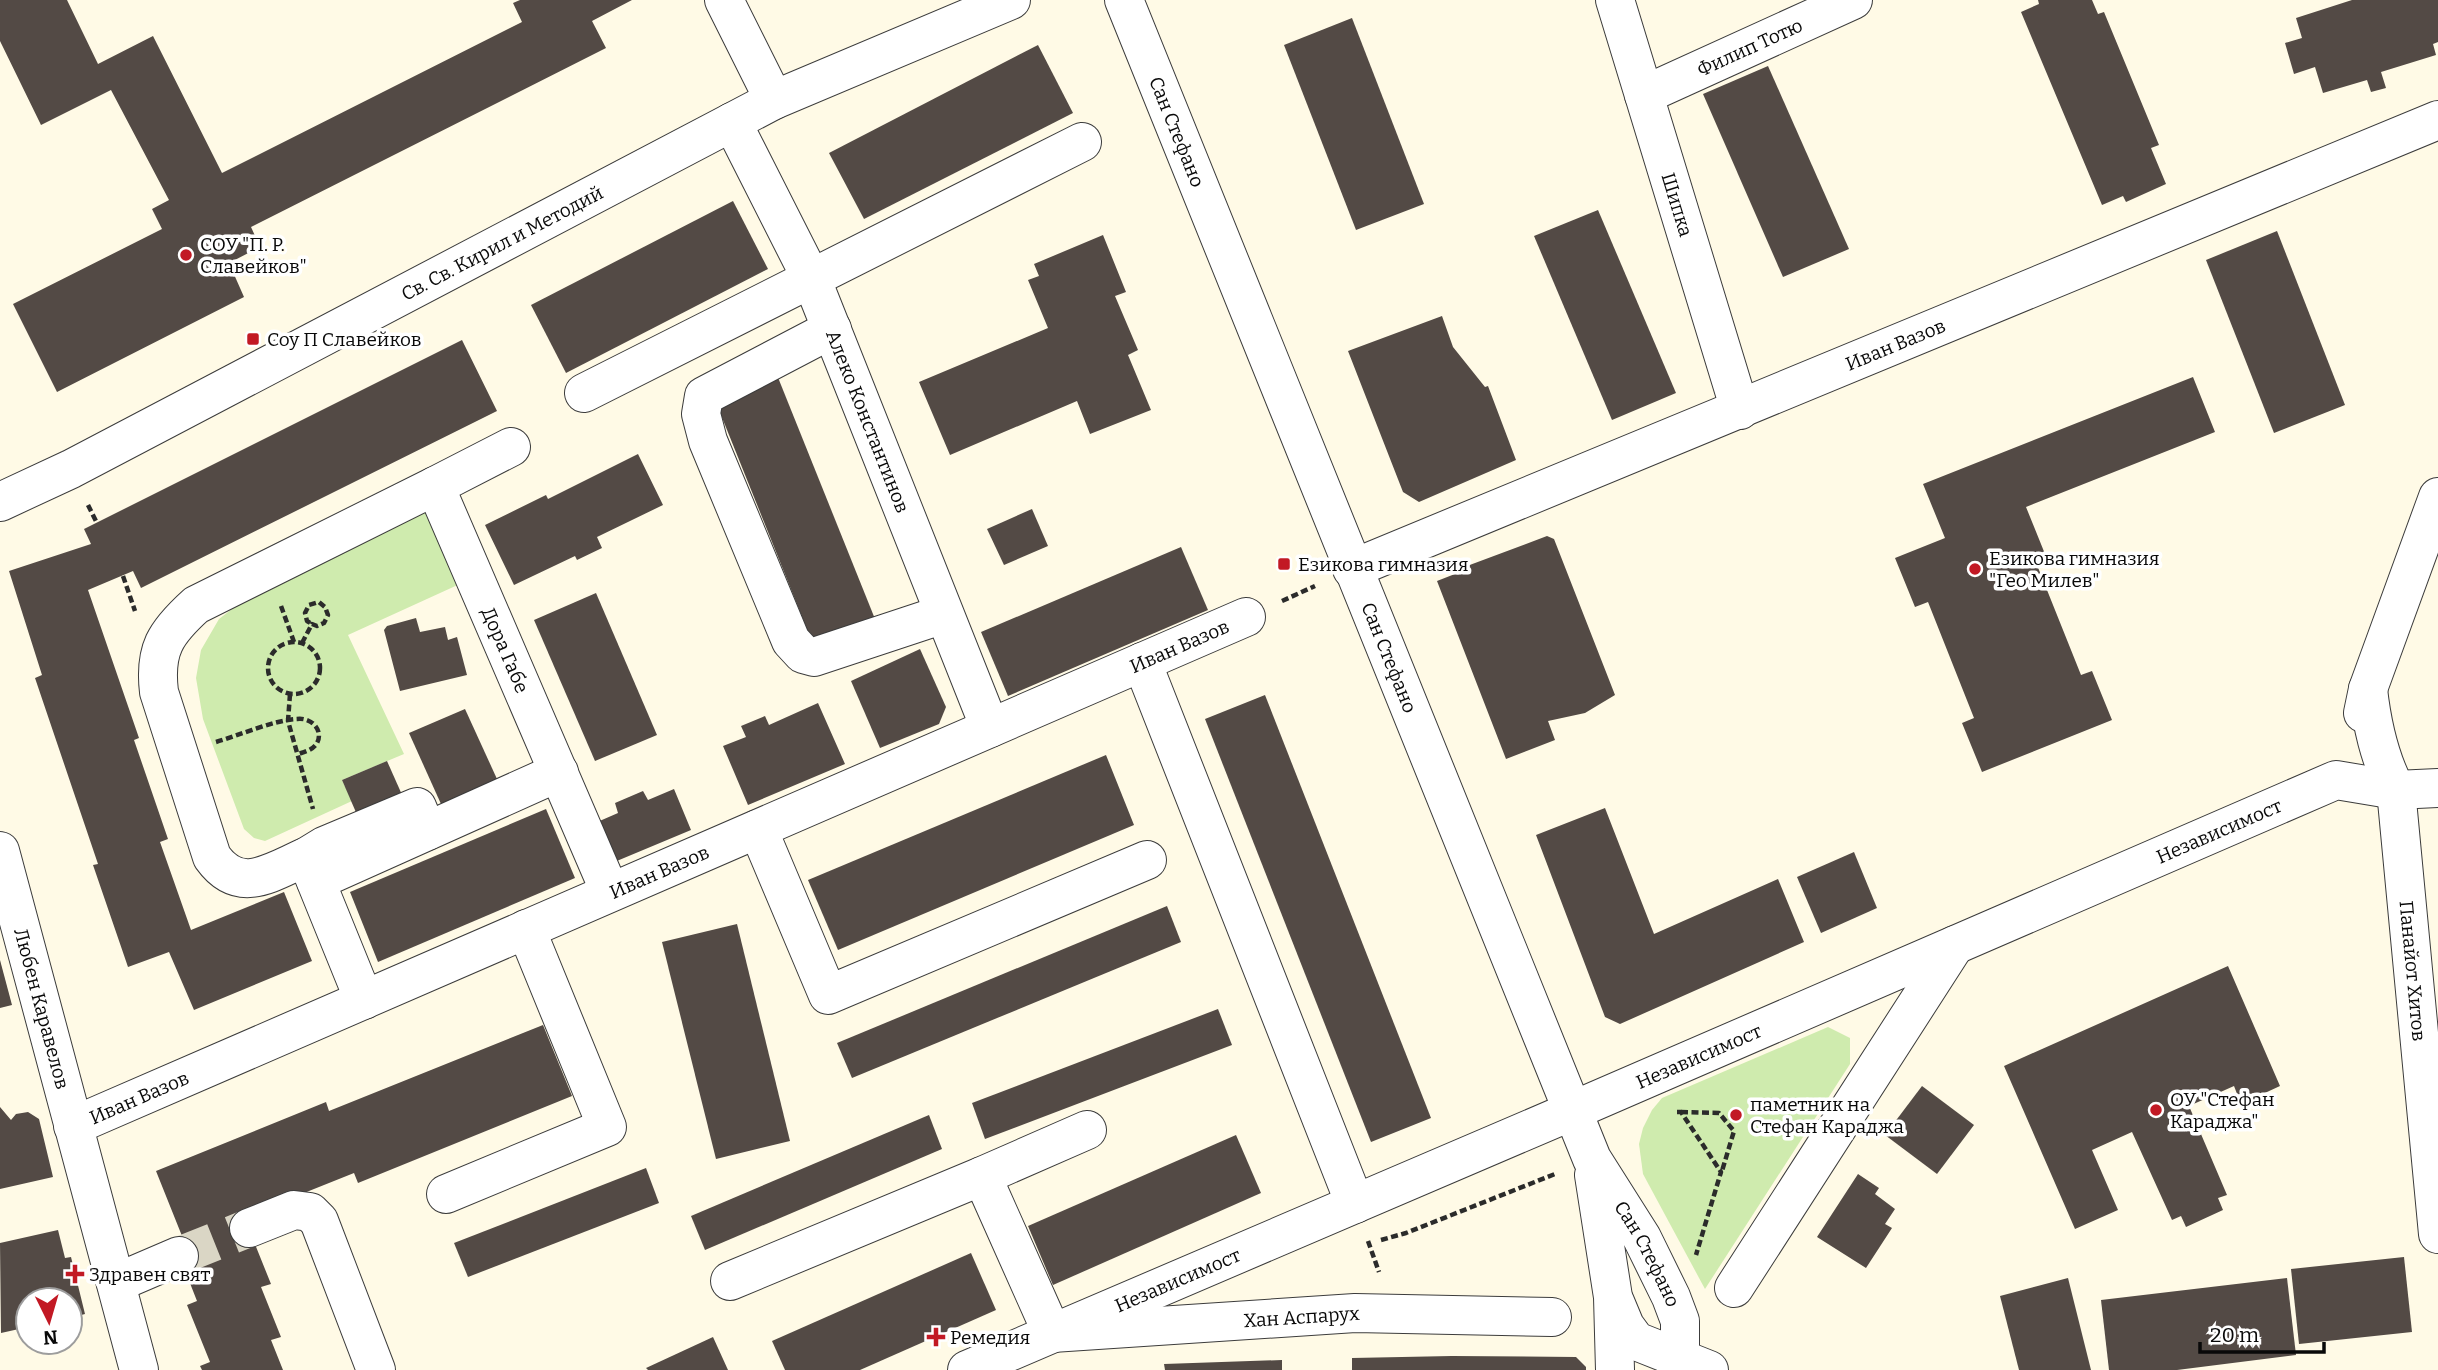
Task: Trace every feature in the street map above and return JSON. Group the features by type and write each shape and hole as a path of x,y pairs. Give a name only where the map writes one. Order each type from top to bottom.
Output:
{"street":[{"path":"724,0 774,100"},
{"name":"Св. Св. Кирил и Методий","path":"0,502 71,469 774,100 1011,0"},
{"name":"Сан Стефано","path":"1124,0 1592,1159 1642,1238 1671,1297 1680,1321 1688,1366"},
{"name":"Шипка","path":"1615,0 1740,410"},
{"name":"Филип Тотю","path":"1644,95 1853,0"},
{"name":"Иван Вазов","path":"1352,569 2438,120"},
{"name":"Алеко Константинов","path":"732,122 812,280 990,728"},
{"path":"584,393 1082,142"},
{"path":"832,329 704,396 701,414 708,441 791,641 803,654 814,657 944,614"},
{"path":"511,447 196,605 174,625 161,649 157,671 159,692 212,857 221,870 239,880 427,831 559,772"},
{"name":"Дора Габе","path":"435,486 610,892"},
{"path":"2438,497 2368,689 2356,744 2336,780 2396,790 2438,788"},
{"name":"Иван Вазов","path":"73,1126 1246,617"},
{"path":"1142,662 1354,1204"},
{"name":"Панайот Хитов","path":"2368,689 2377,745 2384,768 2396,790 2438,1234"},
{"name":"Независимост","path":"967,1370 2336,780"},
{"path":"758,829 828,995 1147,860"},
{"name":"Любен Каравелов","path":"0,851 139,1370"},
{"path":"315,861 364,1000"},
{"path":"446,1194 607,1127 526,929"},
{"path":"1734,1288 1955,945"},
{"path":"730,1281 1087,1130"},
{"name":"Сан Стефано","path":"1592,1159 1613,1297"},
{"path":"982,1176 1052,1334"},
{"path":"248,1228 294,1210 310,1212 319,1221 376,1370"},
{"path":"116,1283 179,1256"},
{"path":"1613,1297 1625,1325 1636,1341 1688,1366"},
{"path":"1613,1297 1615,1370"},
{"name":"Хан Аспарух","path":"1052,1334 1355,1313 1552,1317"}],"path":[{"path":"1246,617 1352,569"},
{"path":"318,603 326,607 328,615 324,623 317,626 312,624 307,621 305,613 309,605 318,603"},
{"path":"302,643 312,624"},
{"path":"302,643 314,650 321,667 319,676 310,690 302,694 290,694 283,692 271,681 268,667 270,658 282,645 302,643"},
{"path":"290,694 288,721 298,754 315,861"},
{"path":"212,743 296,719 310,720 316,726 318,734 316,744 309,751 298,754"},
{"path":"1625,1088 1652,1110 1719,1113 1734,1131 1693,1266 1671,1297"},
{"path":"1681,1112 1721,1172"},
{"path":"1369,1243 1406,1233 1592,1159"}],"green space":[{"path":"428,504 462,583 348,635 404,754 342,780 352,801 265,841 254,838 244,829 203,719 196,678 201,650 219,619 258,589"},
{"path":"1828,1027 1850,1038 1850,1064 1705,1289 1643,1174 1639,1144 1643,1128 1662,1098"}],"building":[{"path":"0,0 67,0 98,64 153,36 222,173 522,22 513,3 520,0 632,0 592,21 606,48 251,227 260,247 229,263 244,297 57,392 13,304 162,229 152,209 169,200 111,90 41,125 0,41"},
{"path":"2038,0 2092,0 2098,14 2104,12 2159,145 2151,148 2166,184 2126,202 2123,196 2102,205 2021,12 2039,4"},
{"path":"2352,0 2438,0 2438,42 2433,44 2436,55 2381,72 2386,88 2371,92 2367,80 2323,93 2315,67 2294,74 2285,43 2302,38 2296,18"},
{"path":"1352,18 1424,204 1356,230 1284,45"},
{"path":"1038,45 1073,113 864,219 829,153"},
{"path":"1768,66 1849,249 1783,277 1703,94"},
{"path":"733,201 768,269 566,373 531,305"},
{"path":"1598,210 1676,393 1612,420 1534,236"},
{"path":"2277,231 2345,405 2274,433 2206,260"},
{"path":"1103,235 1126,292 1115,296 1138,350 1128,355 1151,410 1090,434 1077,401 950,455 919,382 1048,328 1028,280 1039,276 1034,264"},
{"path":"1442,316 1453,347 1485,387 1488,386 1516,460 1419,502 1403,492 1348,351"},
{"path":"462,340 497,411 141,588 133,571 88,590 139,738 134,740 168,839 160,842 191,930 284,892 312,961 194,1010 169,952 128,967 93,865 98,864 35,678 42,675 9,571 91,544 84,529"},
{"path":"777,375 875,619 813,644 715,400"},
{"path":"2193,377 2215,432 2026,507 2045,554 2040,557 2043,562 2037,565 2081,675 2092,671 2112,720 1982,772 1962,723 1974,718 1928,602 1915,607 1895,558 1945,538 1923,484"},
{"path":"638,454 663,505 597,537 602,548 577,560 575,556 514,585 485,525 546,495 548,499"},
{"path":"1032,509 1048,546 1004,565 987,529"},
{"path":"1547,536 1554,539 1615,695 1585,713 1548,721 1555,740 1506,759 1437,581 1460,572 1463,574 1467,566"},
{"path":"1181,547 1208,610 1008,696 981,632"},
{"path":"596,593 657,735 595,761 534,620"},
{"path":"416,618 420,632 445,627 448,640 457,637 467,675 400,691 384,630 387,626"},
{"path":"920,649 946,707 939,724 880,748 851,681"},
{"path":"1265,695 1431,1118 1371,1142 1205,719"},
{"path":"818,703 845,764 748,805 723,746 746,737 741,726 765,716 769,725"},
{"path":"465,709 497,779 441,804 409,733"},
{"path":"1106,755 1134,825 838,950 808,880"},
{"path":"387,761 403,797 358,817 342,780"},
{"path":"674,789 691,830 612,863 595,823 618,813 615,803 643,791 648,800"},
{"path":"1605,808 1654,934 1778,879 1804,942 1620,1024 1605,1017 1536,835"},
{"path":"546,809 575,878 378,962 350,892"},
{"path":"1854,852 1877,908 1821,933 1797,877"},
{"path":"1167,906 1181,942 852,1078 837,1043"},
{"path":"737,924 790,1141 716,1159 662,942"},
{"path":"0,960 12,1005 0,1008"},
{"path":"2228,966 2280,1086 2241,1104 2234,1086 2189,1106 2227,1195 2218,1198 2223,1210 2186,1227 2181,1216 2172,1220 2132,1132 2092,1150 2118,1210 2075,1229 2004,1066"},
{"path":"1218,1009 1232,1045 985,1139 972,1103"},
{"path":"543,1025 572,1096 358,1183 354,1173 244,1217 271,1284 261,1287 281,1337 271,1340 283,1370 202,1370 200,1366 210,1362 187,1305 197,1301 175,1245 184,1241 156,1171 326,1102 329,1111"},
{"path":"1922,1086 1974,1125 1937,1174 1885,1135"},
{"path":"0,1107 11,1120 16,1114 28,1112 39,1119 53,1177 0,1189"},
{"path":"929,1115 942,1149 705,1250 691,1216"},
{"path":"1236,1135 1261,1193 1053,1285 1028,1226"},
{"path":"646,1168 659,1203 468,1277 454,1243"},
{"path":"1858,1174 1879,1188 1875,1194 1895,1209 1885,1224 1892,1228 1866,1268 1817,1237"},
{"path":"58,1230 65,1258 71,1257 78,1286 14,1286 14,1330 1,1333 0,1243"},
{"path":"971,1253 996,1310 860,1370 785,1370 772,1341"},
{"path":"2404,1257 2412,1332 2299,1344 2291,1269"},
{"path":"2068,1278 2091,1370 2019,1370 2000,1296"},
{"path":"2287,1278 2296,1355 2177,1370 2109,1370 2101,1300"},
{"path":"713,1337 728,1370 646,1368"},
{"path":"1576,1357 1586,1370 1352,1370 1352,1358"},
{"path":"1282,1360 1282,1370 1165,1370 1164,1364"}],"tunnel":[{"path":"179,1256 249,1228"}],"place":[{"name":"СОУ \"П. Р. Славейков\"","path":"186,255"},
{"name":"Соу П Славейков","path":"253,339"},
{"name":"Езикова гимназия","path":"1284,564"},
{"name":"Езикова гимназия \"Гео Милев\"","path":"1975,569"},
{"name":"ОУ \"Стефан Караджа\"","path":"2156,1110"},
{"name":"паметник на Стефан Караджа","path":"1736,1115"},
{"name":"Здравен свят","path":"75,1274"},
{"name":"Ремедия","path":"936,1337"}]}
